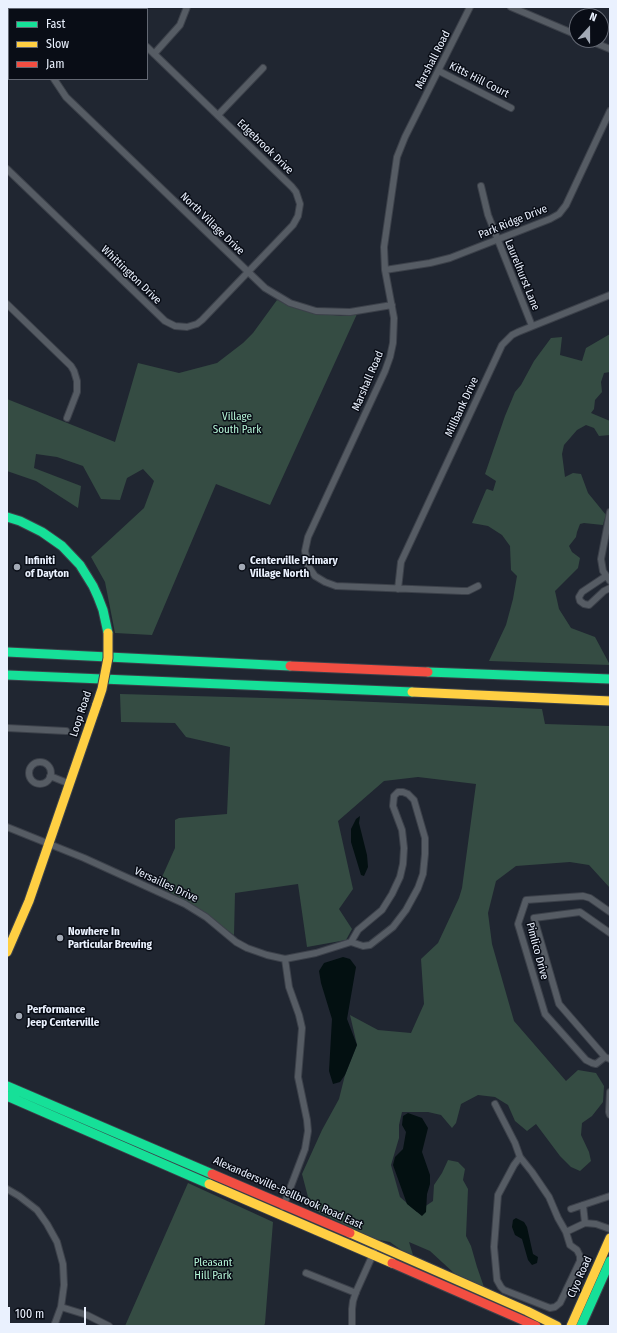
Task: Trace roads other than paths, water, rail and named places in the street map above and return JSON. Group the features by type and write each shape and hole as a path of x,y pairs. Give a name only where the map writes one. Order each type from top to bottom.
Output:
{"main road":[{"name":"Loop Road","path":"7,517 20,521 42,532 62,546 80,565 94,586 103,610 108,633 108,658 102,689 29,901 7,952"},
{"path":"7,652 401,671 610,679"},
{"path":"7,674 610,701"},
{"name":"Alexandersville-Bellbrook Road East","path":"7,1086 109,1134 193,1176 536,1326"},
{"name":"Alexandersville-Bellbrook Road East","path":"7,1096 197,1167 464,1283 557,1326"},
{"path":"193,1176 197,1167"},
{"name":"Clyo Road","path":"571,1326 610,1238"},
{"name":"Clyo Road","path":"581,1326 610,1261"},
{"path":"460,1293 464,1283"}],"street":[{"path":"154,54 180,25 187,7"},
{"name":"Marshall Road","path":"470,7 405,137 397,157 385,237 384,258 394,318 393,343 385,371 308,537 305,551 306,560 315,576 324,582 336,586 462,591 468,591 478,586"},
{"path":"511,7 569,32"},
{"name":"Edgebrook Drive","path":"148,48 296,192 300,204 298,216 293,225 248,273"},
{"path":"218,115 263,68"},
{"name":"Kitts Hill Court","path":"438,71 511,108"},
{"name":"North Village Drive","path":"55,80 66,97 265,288 277,296 302,307 316,311 350,312 392,305"},
{"name":"Park Ridge Drive","path":"385,270 440,261 550,219 563,210 610,111"},
{"name":"Whittington Drive","path":"7,169 162,319 170,324 180,327 197,324 248,273"},
{"name":"Laurelhurst Lane","path":"481,186 488,215 497,240 532,326"},
{"name":"Millbank Drive","path":"398,588 401,562 500,350 512,335 610,295"},
{"path":"7,304 74,371 77,381 77,392 67,418"},
{"path":"610,512 601,559 601,564 608,579 582,592 579,598 580,601 589,605 604,591 610,588"},
{"path":"7,728 66,731"},
{"path":"50,776 70,784"},
{"path":"280,1214 305,1149 308,1131 306,1112 298,1077 302,1028 288,982 286,959 316,953 351,942 363,946 370,945 393,927 406,910 418,888 423,874 425,838 414,800 408,794 403,792 398,792 394,796 393,806 402,830 404,848 400,877 382,910 358,930 351,942"},
{"name":"Versailles Drive","path":"7,827 84,858 185,904 206,918 236,942 247,948 267,955 286,959"},
{"name":"Pimlico Drive","path":"610,912 590,898 583,896 526,900 518,924 545,1014 586,1060 596,1064 607,1058 559,1004 534,918 580,912 610,933"},
{"path":"610,1094 610,1115"},
{"path":"495,1104 515,1143 520,1157 549,1198 566,1232 570,1245 577,1250 580,1256 580,1261 560,1303 550,1308 501,1287 497,1280 494,1247 498,1195 520,1157"},
{"path":"7,1189 37,1210 48,1224 61,1256 64,1274 63,1296 61,1307 54,1326"},
{"path":"571,1209 610,1196"},
{"path":"583,1205 585,1223"},
{"path":"566,1232 585,1223 596,1224 610,1229"},
{"path":"352,1326 352,1309 356,1293 377,1245"},
{"path":"306,1273 356,1293"},
{"path":"61,1307 87,1315 109,1326"}],"place":[{"name":"Infiniti of Dayton","path":"17,567"},
{"name":"Centerville Primary Village North","path":"242,567"},
{"name":"Nowhere In Particular Brewing","path":"60,938"},
{"name":"Performance Jeep Centerville","path":"19,1016"}],"park label":[{"name":"Village South Park","path":"237,423"},
{"name":"Pleasant Hill Park","path":"213,1269"}]}
